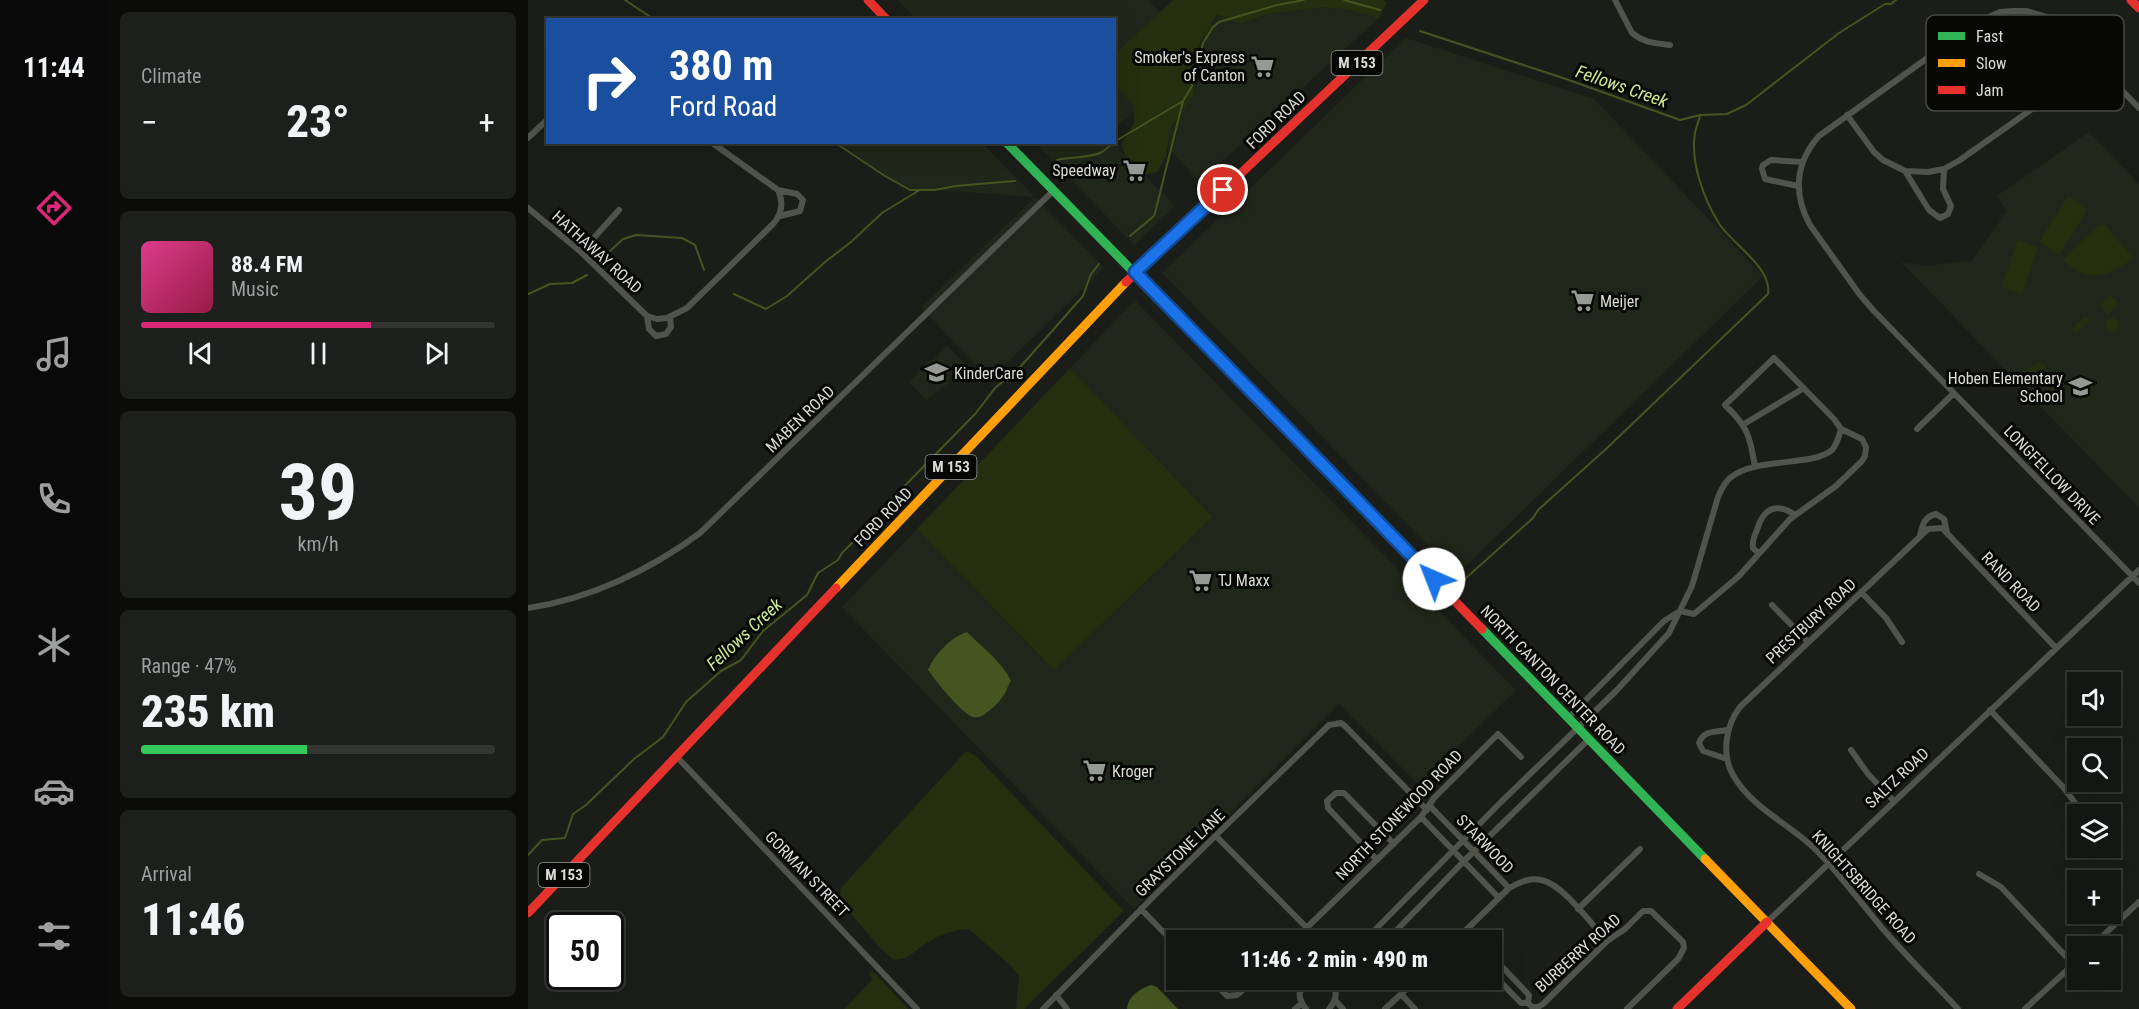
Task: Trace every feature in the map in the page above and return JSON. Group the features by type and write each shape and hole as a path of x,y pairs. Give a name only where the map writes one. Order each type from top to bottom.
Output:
{"main road":[{"path":"868,0 884,18"},
{"name":"FORD ROAD","path":"528,913 1135,272 1424,0"},
{"path":"2131,0 2139,8"},
{"name":"NORTH CANTON CENTER ROAD","path":"1008,144 1851,1009"},
{"name":"SALTZ ROAD","path":"1677,1009 1767,922"}],"street":[{"path":"1615,0 1632,33 1647,42 1670,45"},
{"path":"1993,15 2000,12 2023,11 2038,15"},
{"path":"1802,162 1771,160 1763,165 1762,169 1766,179 1798,186 1802,162 1819,136 1926,59"},
{"path":"2124,93 2139,108"},
{"path":"1847,115 1874,152 1883,160 1905,171 1928,172 1944,169 1960,160 2029,111"},
{"path":"528,138 546,121"},
{"path":"714,144 778,190 782,205 780,216"},
{"path":"1905,171 1929,210 1940,218 1948,214 1951,206 1943,189 1944,169"},
{"name":"LONGFELLOW DRIVE","path":"1798,186 1800,201 1810,225 1860,295 2139,583"},
{"name":"HATHAWAY ROAD","path":"528,208 581,252 647,316 657,319 670,317 687,308 780,216 800,211 803,200 797,194 778,190"},
{"name":"MABEN ROAD","path":"528,608 563,601 615,582 654,562 700,533 1053,191"},
{"path":"581,252 619,210"},
{"name":"HATHAWAY ROAD","path":"647,316 649,328 656,336 666,334 671,327 670,317"},
{"path":"1568,718 1664,621 1680,611 1694,614 1739,576 1758,553 1796,515 1836,486 1865,456 1866,447 1862,439 1840,429 1834,419 1774,358 1725,405 1743,424 1750,440 1755,467"},
{"path":"1743,424 1804,388"},
{"path":"1917,429 1954,393"},
{"path":"1375,930 1605,702 1669,633 1692,586 1723,486 1737,473 1755,467 1825,454 1835,446 1840,429"},
{"path":"1758,553 1752,543 1764,514 1771,509 1786,508 1796,515"},
{"name":"RAND ROAD","path":"1936,514 1944,519 1947,534"},
{"name":"PRESTBURY ROAD","path":"1920,535 1923,522 1929,516 1936,514"},
{"name":"RAND ROAD","path":"1935,527 1942,528 2056,648"},
{"name":"PRESTBURY ROAD","path":"1727,730 1740,707 1920,535 1935,527"},
{"name":"SALTZ ROAD","path":"1767,922 2139,570"},
{"path":"1862,592 1886,618 1902,642"},
{"path":"1772,605 1808,642"},
{"path":"1642,644 1652,653"},
{"path":"1595,692 1605,702"},
{"path":"1990,710 2063,787 2076,804"},
{"name":"STARWOOD","path":"1341,723 1464,840 1509,888 1526,880 1542,880 1555,886 1607,941"},
{"name":"GRAYSTONE LANE","path":"1043,1009 1141,909 1329,725 1341,723"},
{"path":"1727,730 1727,759 1703,751 1699,743 1700,738 1706,733 1727,730"},
{"name":"NORTH STONEWOOD ROAD","path":"1307,928 1421,817 1434,798 1498,734 1521,757"},
{"path":"1397,930 1532,793 1589,739"},
{"path":"1851,750 1868,774 1894,801"},
{"name":"GORMAN STREET","path":"677,758 917,1009"},
{"name":"KNIGHTSBRIDGE ROAD","path":"1727,759 1732,774 1758,805 1810,844 1853,890 1883,929 1958,1009"},
{"path":"1522,782 1532,793"},
{"path":"1377,860 1328,808 1327,801 1336,793 1344,793 1394,844"},
{"name":"STARWOOD","path":"1421,817 1499,898"},
{"path":"1216,836 1307,928"},
{"path":"1578,909 1640,849"},
{"path":"1979,874 2001,887 2067,954"},
{"path":"1469,930 1509,888"},
{"path":"2103,936 2139,902"},
{"path":"1141,909 1166,935"},
{"name":"BURBERRY ROAD","path":"1530,1005 1538,1007 1543,1004 1607,941 1648,910 1654,912 1683,942 1684,948 1678,960 1627,1009"},
{"path":"1502,966 1529,994 1530,1005 1521,1003 1502,983"},
{"path":"2025,1009 2067,970"},
{"path":"1221,990 1227,996 1237,995 1243,990"},
{"path":"1295,1009 1304,1006 1302,990"},
{"path":"1385,1009 1405,990"},
{"path":"1329,1009 1335,1000 1335,991"},
{"path":"1401,994 1415,1009"},
{"path":"1056,995 1067,1009"},
{"path":"1335,1000 1343,1009"}],"shaded area":[{"path":"898,0 1148,0 1160,12 1116,53 1116,18 916,18"},
{"path":"1173,0 1382,0 1387,2 1379,18 1345,9 1323,7 1268,14 1240,24 1218,14 1201,41 1195,56 1193,96 1171,126 1166,157 1157,172 1146,175 1128,162 1121,145 1134,123 1133,104 1116,87 1116,53"},
{"path":"1323,7 1345,9 1379,18 1200,182 1168,148 1171,126 1193,96 1195,56 1209,27 1219,14 1240,24 1268,14"},
{"path":"1406,38 1594,99 1763,276 1457,575 1162,273"},
{"path":"1116,87 1133,104 1133,112 1116,127"},
{"name":"Hoben Elementary School","path":"2089,132 2139,184 2139,508 1901,262 1927,266 1972,260 2007,211 1997,196"},
{"path":"839,144 983,144 1035,197 905,188"},
{"path":"1037,144 1113,144 1175,206 1134,245"},
{"path":"2068,196 2088,209 2059,255 2039,242"},
{"path":"1035,197 1104,268 990,380 921,307"},
{"path":"2099,225 2105,225 2133,258 2107,274 2089,275 2072,267 2063,259"},
{"path":"2018,240 2038,247 2022,294 2002,287"},
{"path":"2110,295 2119,304 2107,315 2100,305"},
{"path":"1135,300 1516,690 1419,785 1339,704 1134,909 842,607 917,529 1054,670 1213,517 1070,368"},
{"path":"2085,316 2090,320 2076,334 2072,329"},
{"path":"2109,318 2115,318 2119,325 2115,332 2109,332 2105,328 2105,322"},
{"name":"KinderCare","path":"947,346 965,364 952,375 948,382 950,383 945,388 936,391 927,401 909,382"},
{"path":"2040,361 2047,366 2037,379 2027,371"},
{"path":"1070,368 1213,517 1054,670 917,529"},
{"path":"2052,387 2063,392 2055,402 2048,396"},
{"path":"967,632 997,661 1011,681 1004,695 995,705 977,717 962,710 928,670 944,647"},
{"path":"966,751 975,755 1124,911 1024,1009 1016,1009 1019,976 969,929 942,935 908,956 894,960 881,949 839,900 841,888"},
{"path":"869,971 876,974 908,1009 844,1009 872,980"},
{"path":"1151,985 1157,987 1178,1009 1127,1009 1135,994"}],"waterway":[{"path":"625,0 652,18"},
{"name":"Fellows Creek","path":"1130,236 1154,216 1183,101 1192,86 1203,43 1213,27 1219,22 1277,5 1304,0"},
{"name":"Fellows Creek","path":"1344,0 1380,10"},
{"name":"Fellows Creek","path":"1420,31 1566,79 1680,120 1700,115 1727,114 1746,105 1839,33 1885,4 1891,4 1896,0"},
{"path":"1116,141 1183,101"},
{"path":"1466,578 1533,518 1538,510 1606,449 1768,294 1768,284 1764,275 1751,257 1720,225 1704,193 1696,168 1694,144 1700,115"},
{"path":"837,144 910,190 935,190 1015,181"},
{"path":"1057,160 1097,154 1112,144"},
{"path":"734,294 766,309 787,296 882,213 918,191"},
{"path":"608,253 623,239 636,235 682,238 695,245 704,270"},
{"name":"Fellows Creek","path":"883,508 976,413 995,388 1021,366 1045,339 1083,296 1091,274 1099,264"},
{"path":"528,294 550,284 572,283 587,275"},
{"name":"Fellows Creek","path":"528,855 542,840 565,838 573,814 586,805 634,759 663,737 686,702 721,671 741,660 763,631 807,595 818,573 838,560 871,520"}],"traffic: fast":[{"path":"1008,144 1307,449"},
{"path":"1482,629 1705,859"}],"traffic: slow":[{"path":"836,588 1126,282"},
{"path":"1705,859 1851,1009"}],"traffic: jam":[{"path":"868,0 885,18"},
{"path":"1126,282 1424,0"},
{"path":"2131,0 2139,8"},
{"path":"1307,449 1482,629"},
{"path":"528,913 836,588"},
{"path":"1677,1009 1767,922"}],"place":[{"name":"Smoker's Express of Canton","path":"1263,66"},
{"name":"Speedway","path":"1134,170"},
{"name":"Meijer","path":"1582,301"},
{"name":"KinderCare","path":"936,373"},
{"name":"Hoben Elementary School","path":"2081,387"},
{"name":"TJ Maxx","path":"1200,580"},
{"name":"Kroger","path":"1094,771"}],"route":[{"path":"1223,190 1135,272 1434,579"}]}
